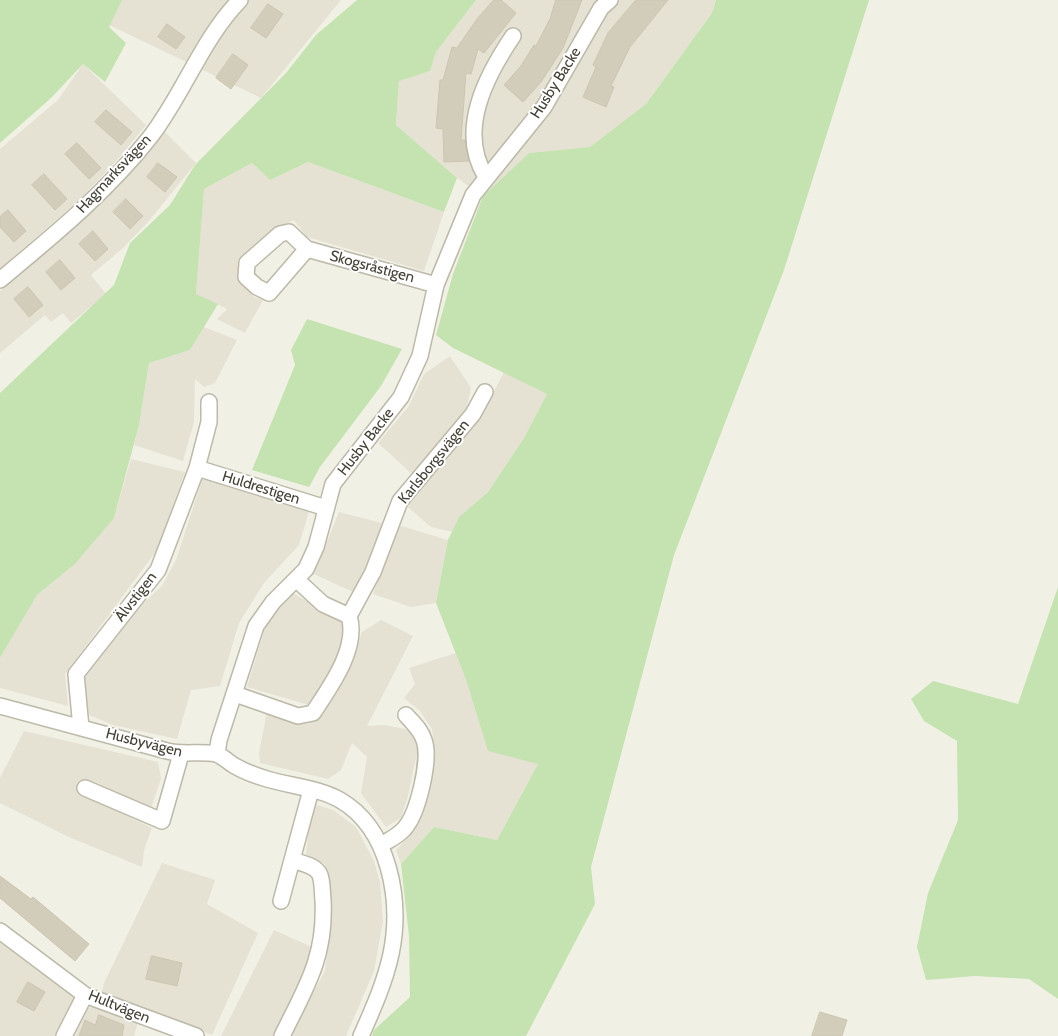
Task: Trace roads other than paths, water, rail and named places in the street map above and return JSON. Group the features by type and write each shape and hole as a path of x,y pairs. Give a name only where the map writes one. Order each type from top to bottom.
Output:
{"street":[{"name":"Hagmarksvägen","path":"0,280 76,215 122,170 161,121 216,28 240,0"},
{"name":"Husby Backe","path":"217,754 219,740 256,626 273,602 306,569 316,547 333,484 402,397 420,356 436,285 473,195 544,107 604,3"},
{"path":"486,177 475,158 475,117 482,91 495,63 513,36"},
{"name":"Skogsråstigen","path":"307,249 436,285"},
{"name":"Karlsborgsvägen","path":"349,616 372,572 400,501 473,414 484,392"},
{"name":"Älvstigen","path":"81,728 76,674 158,570 196,468 209,422 209,402"},
{"name":"Huldrestigen","path":"196,468 326,508"},
{"path":"235,694 298,716 313,713 338,676 351,639 353,627 349,616 323,604 297,580"},
{"name":"Husbyvägen","path":"0,706 181,754 217,754"},
{"path":"381,845 404,829 411,818 423,778 426,757 425,741 419,730 406,715"},
{"path":"85,788 162,821 181,754"},
{"path":"217,754 236,767 267,779 339,799 355,810 368,824 381,845 392,888 394,930 391,952 381,988 361,1036"},
{"path":"281,901 311,790"},
{"path":"282,1036 316,967 324,922 319,873 313,868 292,860"},
{"name":"Hultvägen","path":"0,931 85,995 196,1036"},
{"path":"64,1036 85,995"}]}
